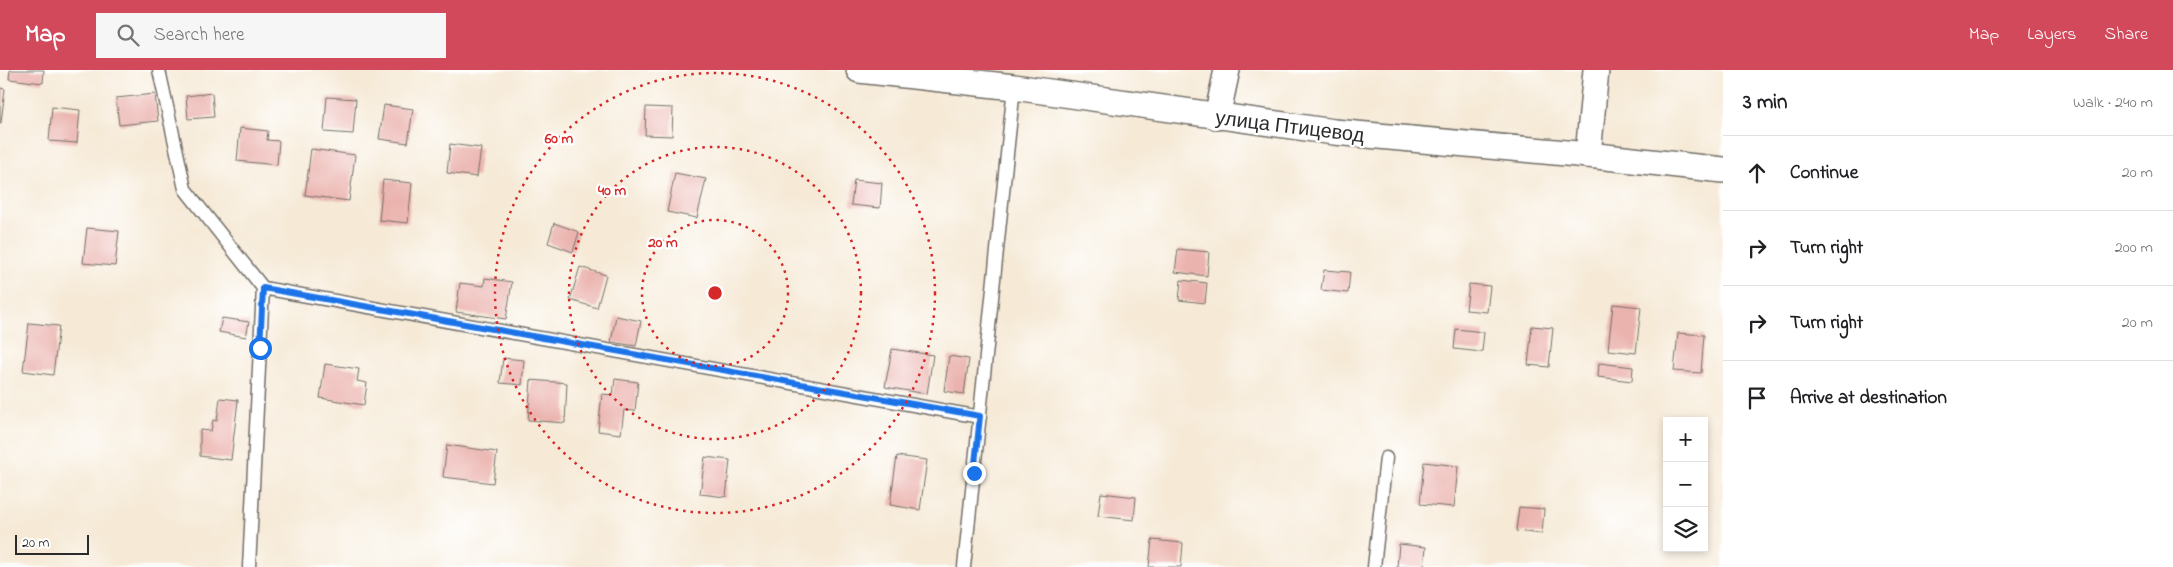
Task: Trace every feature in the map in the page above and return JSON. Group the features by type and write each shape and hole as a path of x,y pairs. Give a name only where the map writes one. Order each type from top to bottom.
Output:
{"street":[{"name":"улица Птицевод","path":"859,70 889,71 1334,132 1588,155 1723,170"},
{"path":"1217,117 1227,70"},
{"path":"1588,155 1596,70"}],"lane":[{"path":"159,70 185,189 263,288 249,567"},
{"path":"964,567 1014,88"},
{"path":"263,288 980,416"},
{"path":"1374,567 1386,458"}],"building":[{"path":"10,70 44,70 43,83 9,79"},
{"path":"0,88 5,89 1,123 0,123"},
{"path":"212,93 214,117 188,119 186,96"},
{"path":"155,94 158,121 119,125 116,98"},
{"path":"327,97 356,99 353,134 324,132"},
{"path":"384,105 413,109 408,143 379,139"},
{"path":"52,107 80,110 77,143 49,141"},
{"path":"646,107 673,108 672,136 645,135"},
{"path":"240,128 268,131 267,140 279,141 277,165 237,161"},
{"path":"450,144 481,148 477,177 447,173"},
{"path":"311,149 355,155 349,201 305,195"},
{"path":"675,173 706,179 697,218 667,212"},
{"path":"383,180 412,183 408,223 379,220"},
{"path":"854,180 882,183 880,208 851,205"},
{"path":"554,223 579,232 573,252 548,243"},
{"path":"87,228 119,231 115,266 83,263"},
{"path":"1178,249 1209,252 1207,276 1175,272"},
{"path":"580,267 606,275 597,308 570,300"},
{"path":"1324,270 1350,272 1348,293 1321,290"},
{"path":"485,278 512,282 506,319 456,312 460,283 484,286"},
{"path":"1181,280 1207,283 1205,303 1179,300"},
{"path":"1469,284 1490,286 1487,312 1466,310"},
{"path":"1613,304 1641,307 1636,353 1608,350"},
{"path":"616,316 641,321 636,346 611,342"},
{"path":"222,318 249,322 246,337 219,332"},
{"path":"29,323 59,326 53,375 23,371"},
{"path":"1532,326 1553,328 1549,367 1528,365"},
{"path":"1456,329 1484,332 1482,352 1454,349"},
{"path":"1678,333 1704,335 1701,373 1674,371"},
{"path":"892,349 933,355 927,394 885,387"},
{"path":"949,356 969,359 964,394 944,391"},
{"path":"503,358 524,360 522,385 500,383"},
{"path":"1599,363 1633,367 1632,381 1598,377"},
{"path":"325,364 359,369 357,381 367,383 364,405 320,398"},
{"path":"615,379 638,382 635,411 624,410 621,434 598,431 602,394 613,395"},
{"path":"531,380 567,383 565,423 528,420"},
{"path":"220,398 238,400 231,460 200,456 200,430 211,431 213,420 217,421"},
{"path":"447,445 497,452 493,483 443,477"},
{"path":"897,456 927,460 920,510 890,505"},
{"path":"705,457 730,460 726,497 700,494"},
{"path":"1424,462 1458,466 1454,507 1420,504"},
{"path":"1101,493 1136,497 1134,520 1098,516"},
{"path":"1519,507 1544,509 1542,534 1516,531"},
{"path":"1152,540 1183,543 1181,567 1149,567"},
{"path":"1399,544 1426,547 1424,567 1397,567"}],"route":[{"path":"260,348 263,288 980,416 974,473"}]}
